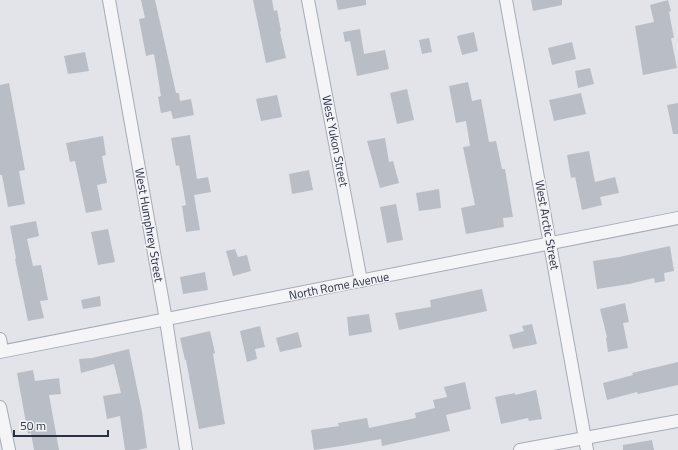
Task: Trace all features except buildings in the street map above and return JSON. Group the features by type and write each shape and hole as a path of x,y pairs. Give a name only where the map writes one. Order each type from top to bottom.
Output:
{"street":[{"name":"West Humphrey Street","path":"109,0 166,320 186,450"},
{"name":"West Yukon Street","path":"308,0 362,281"},
{"name":"West Arctic Street","path":"506,0 587,450"},
{"name":"North Rome Avenue","path":"1,351 166,320 678,218"},
{"path":"0,339 1,351"},
{"path":"0,407 9,450"},
{"path":"520,450 678,421"}]}
